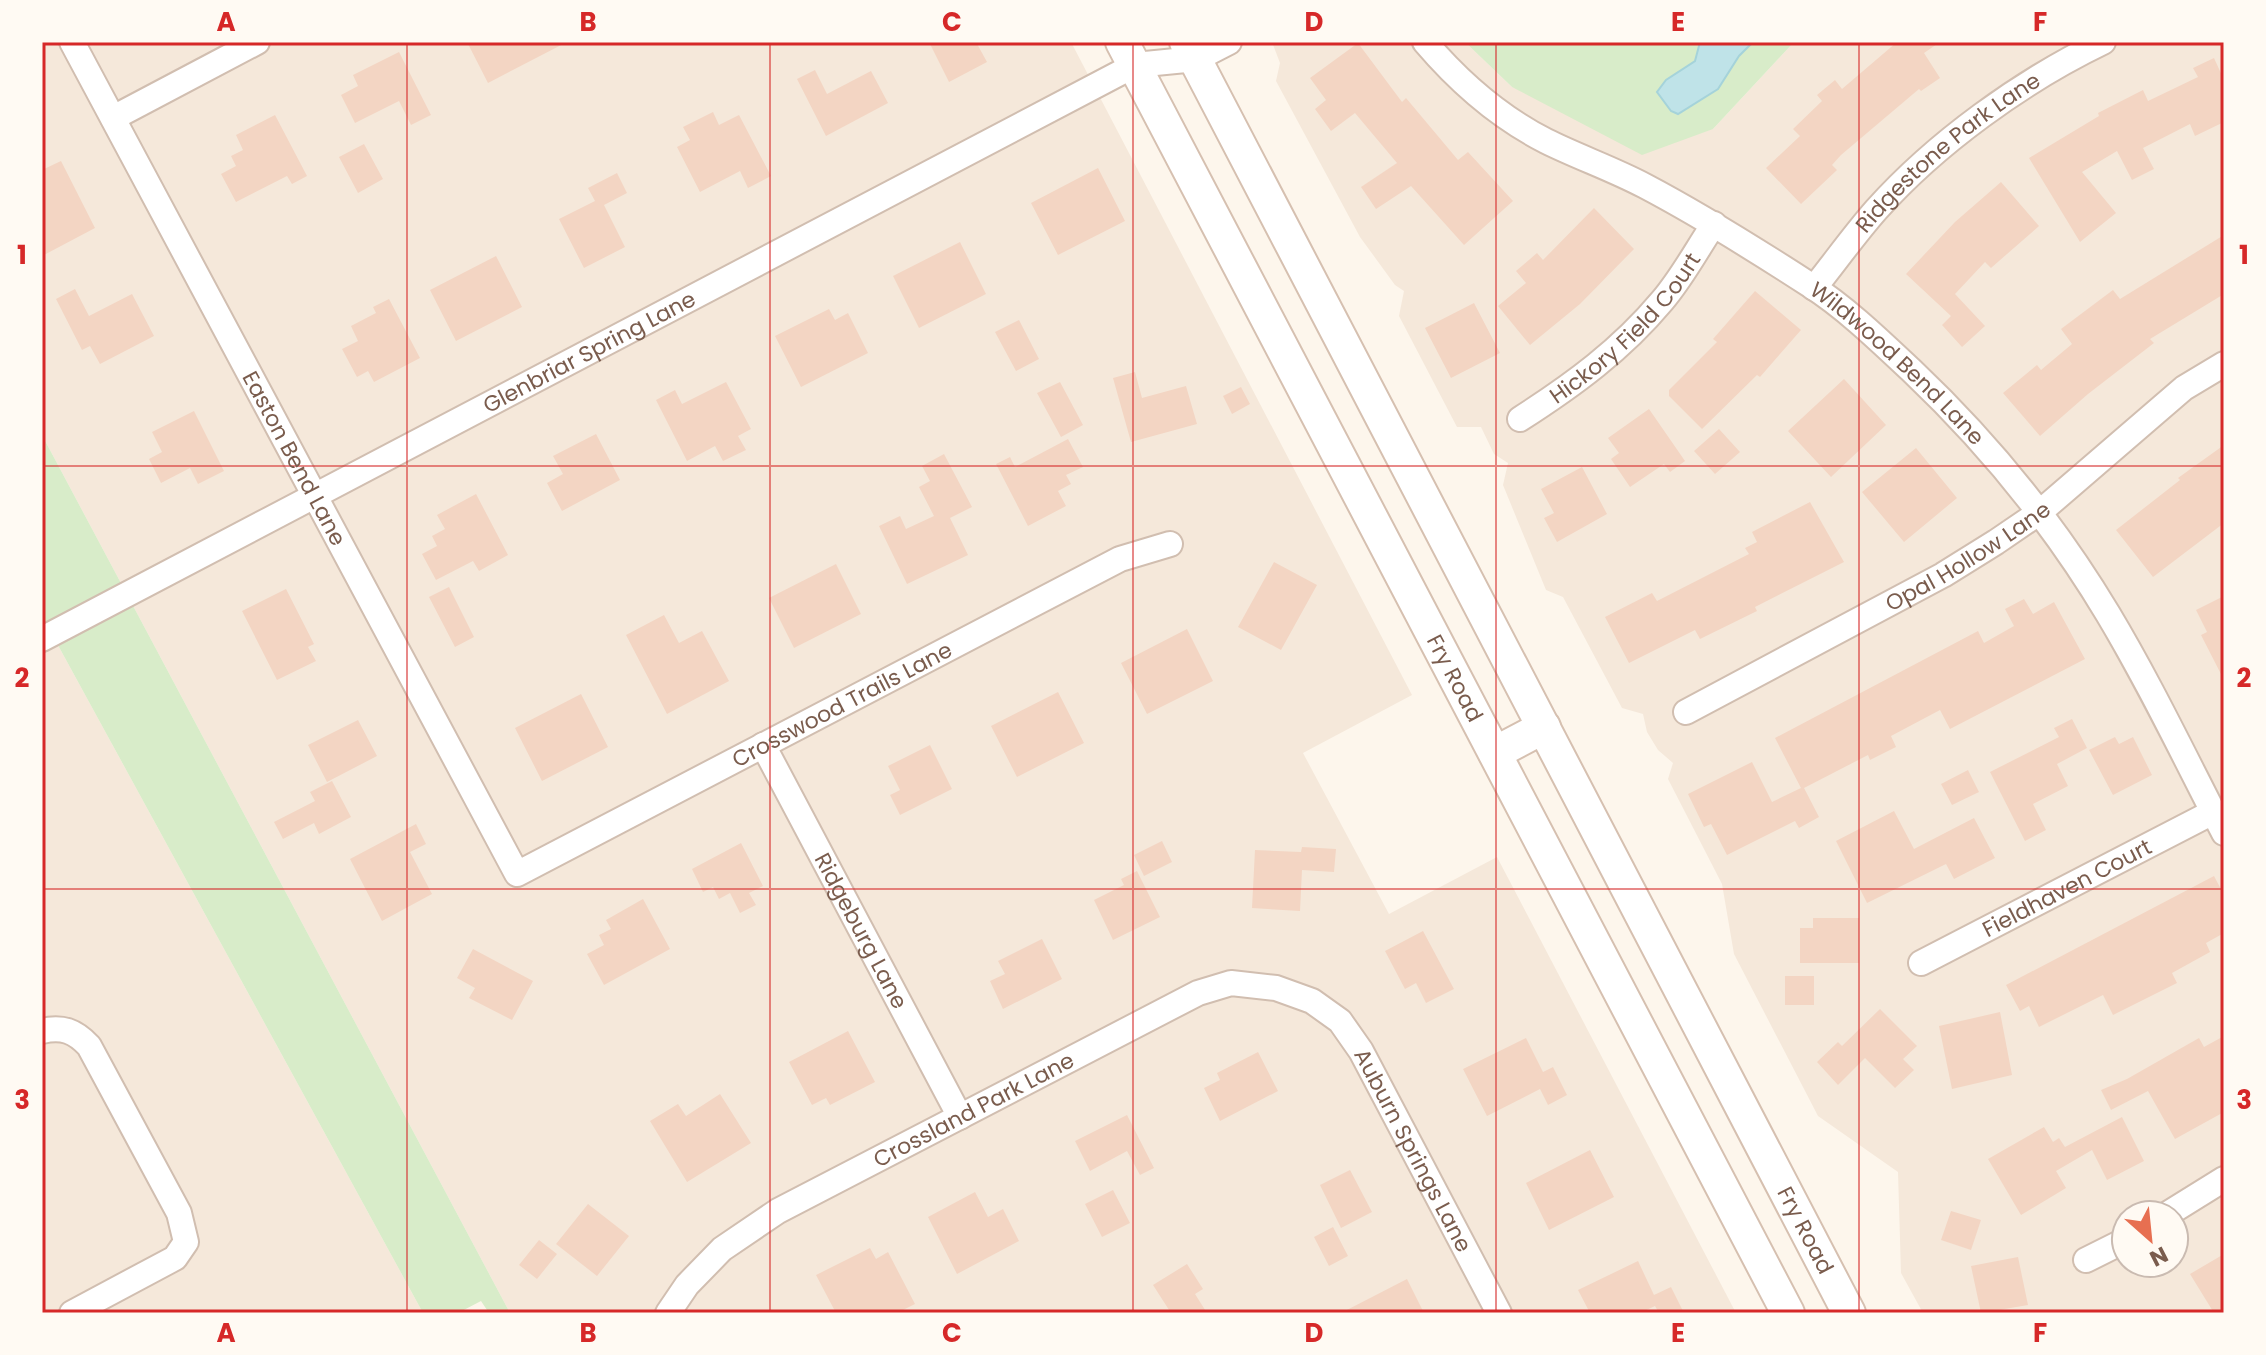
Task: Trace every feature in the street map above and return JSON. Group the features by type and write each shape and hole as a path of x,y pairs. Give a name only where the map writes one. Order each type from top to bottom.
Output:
{"main road":[{"name":"Fry Road","path":"1137,50 1495,753 1788,1313"},
{"name":"Fry Road","path":"1191,50 1849,1313"},
{"path":"1495,753 1544,727"}],"street":[{"name":"Easton Bend Lane","path":"72,42 517,874"},
{"path":"113,118 257,42"},
{"path":"1137,50 1191,50 1229,42"},
{"name":"Wildwood Bend Lane","path":"1425,42 1446,67 1489,106 1545,140 1642,184 1714,224 1814,288 1892,352 1951,408 2004,466 2040,512 2109,616 2218,822"},
{"name":"Ridgestone Park Lane","path":"1814,288 1877,210 1929,159 2004,100 2103,42"},
{"name":"Glenbriar Spring Lane","path":"42,639 1137,50"},
{"name":"Hickory Field Court","path":"1520,419 1580,380 1627,340 1664,299 1714,224"},
{"name":"Opal Hollow Lane","path":"1686,712 1943,575 2040,512 2184,388 2224,364"},
{"name":"Crosswood Trails Lane","path":"517,874 1120,559 1170,544"},
{"name":"Ridgeburg Lane","path":"763,745 960,1117"},
{"name":"Fieldhaven Court","path":"1921,963 2218,822"},
{"name":"Crossland Park Lane","path":"668,1313 687,1285 722,1249 778,1211 1198,993 1231,983 1276,988 1312,1001"},
{"name":"Auburn Springs Lane","path":"1312,1001 1340,1021 1361,1051 1499,1313"},
{"path":"42,1031 59,1028 72,1032 89,1046 179,1213 186,1242 175,1258 72,1313"},
{"path":"2190,1200 2224,1179"},
{"path":"2086,1260 2110,1248"}],"shaded area":[{"path":"42,42 1071,42 1412,695 1303,753 1389,914 1497,857 1736,1313 510,1313 42,435"},
{"path":"1272,42 1465,42 1512,87 1713,129 1794,42 2224,42 2224,1313 1923,1313 1901,1273 1898,1172 1818,1116 1734,954 1722,884 1668,779 1673,763 1658,750 1647,732 1643,714 1622,708 1563,597 1546,590 1503,485 1508,463 1494,454 1481,427 1457,427 1399,316 1404,291 1395,285 1360,237 1276,81 1280,63"},
{"path":"42,616 423,1313 42,1313"}],"green space":[{"path":"1465,42 1794,42 1713,129 1642,155 1512,87"},
{"path":"42,435 510,1313 489,1313 481,1301 458,1313 423,1313 42,616"}],"water":[{"path":"1700,42 1753,42 1739,56 1718,89 1678,114 1671,111 1657,92 1666,80 1695,61"}],"building":[{"path":"467,42 567,42 488,83"},
{"path":"929,42 976,42 987,62 949,82"},
{"path":"1897,42 1940,42 1924,53 1940,78 1921,91 1919,89 1841,155 1832,165 1837,170 1801,204 1766,168 1800,136 1793,129 1822,101 1817,95 1835,80 1842,89"},
{"path":"1358,43 1402,102 1406,98 1458,160 1468,152 1513,201 1464,245 1411,186 1376,209 1361,187 1397,163 1355,113 1331,131 1315,109 1326,100 1310,78"},
{"path":"399,52 431,115 411,125 399,101 355,123 341,95 358,86 353,75"},
{"path":"2214,58 2224,80 2224,122 2195,136 2190,124 2143,148 2154,169 2132,180 2117,151 2082,172 2116,213 2080,242 2029,158 2099,116 2098,113 2143,90 2148,101 2198,77 2193,68"},
{"path":"815,70 827,94 871,71 888,103 826,136 797,79"},
{"path":"713,112 719,125 739,115 771,176 748,188 740,171 700,192 677,147 690,140 683,127"},
{"path":"275,115 307,176 292,184 287,176 236,202 221,174 236,166 231,156 243,150 236,135"},
{"path":"364,144 383,179 358,193 339,157"},
{"path":"61,161 95,228 42,256 42,170"},
{"path":"1098,168 1125,221 1058,255 1031,203"},
{"path":"617,173 627,193 604,205 625,247 584,268 559,219 595,201 588,188"},
{"path":"2001,182 2039,226 1991,268 1985,262 1955,294 1985,326 1962,347 1942,325 1951,316 1906,274 1955,222"},
{"path":"1594,208 1634,249 1580,304 1530,345 1498,306 1526,283 1516,271 1537,253 1543,260"},
{"path":"2224,235 2224,294 2150,339 2154,343 2040,436 2003,393 2037,365 2041,370 2072,344 2061,329 2113,290 2120,299"},
{"path":"960,242 986,294 919,328 893,276"},
{"path":"496,256 522,307 456,341 430,290"},
{"path":"75,289 89,316 132,294 154,336 100,364 90,346 82,350 56,299"},
{"path":"1755,291 1801,330 1760,377 1757,375 1702,429 1669,396 1669,390 1717,342 1713,339"},
{"path":"389,299 420,358 374,382 368,371 357,377 342,349 358,341 351,326 376,313 373,307"},
{"path":"1474,303 1500,353 1451,378 1425,328"},
{"path":"829,309 835,320 848,313 868,353 801,387 775,336"},
{"path":"1019,320 1039,359 1016,371 995,332"},
{"path":"1135,372 1142,398 1186,386 1197,424 1131,442 1113,378"},
{"path":"1844,379 1886,425 1831,477 1788,431"},
{"path":"726,382 751,429 738,436 746,450 723,461 715,446 687,461 656,400 675,390 682,404"},
{"path":"1060,382 1083,425 1061,437 1037,393"},
{"path":"1241,387 1250,404 1232,414 1223,396"},
{"path":"1649,409 1685,461 1670,472 1664,464 1630,487 1611,459 1619,453 1608,438"},
{"path":"194,411 224,471 198,484 190,468 161,483 149,459 162,452 152,432"},
{"path":"1719,429 1740,452 1715,474 1694,451"},
{"path":"596,434 620,480 562,511 547,483 563,474 553,456"},
{"path":"1068,439 1083,467 1066,475 1071,484 1058,491 1066,506 1028,526 996,464 1010,457 1015,467"},
{"path":"2224,445 2224,523 2153,577 2116,530 2180,480 2178,478"},
{"path":"1916,448 1957,498 1904,542 1862,492"},
{"path":"944,454 972,507 950,518 968,555 907,584 879,526 900,516 906,529 934,516 919,487 930,481 922,466"},
{"path":"1582,467 1607,514 1557,542 1544,518 1554,513 1541,489"},
{"path":"476,494 508,555 479,571 473,561 436,580 422,554 437,546 432,536 445,529 437,515"},
{"path":"1810,502 1844,562 1700,639 1695,630 1629,663 1605,617 1652,593 1657,601 1749,554 1745,548 1757,542 1752,532"},
{"path":"1274,562 1317,585 1281,650 1238,627"},
{"path":"836,564 861,614 794,648 769,598"},
{"path":"449,587 474,637 455,647 429,597"},
{"path":"286,589 314,644 308,647 316,661 277,680 242,611"},
{"path":"2224,596 2224,680 2201,635 2207,632 2196,610"},
{"path":"2024,599 2033,614 2054,602 2085,659 1950,729 1940,710 1891,736 1896,747 1870,760 1868,755 1804,788 1819,817 1799,828 1795,821 1727,855 1711,824 1704,827 1688,794 1752,762 1772,802 1801,788 1775,738 1978,631 1984,643 2014,626 2005,609"},
{"path":"664,615 679,643 702,631 729,681 667,714 626,635"},
{"path":"1187,629 1213,681 1147,714 1121,663"},
{"path":"1058,692 1084,743 1017,777 991,726"},
{"path":"581,694 608,747 542,781 515,728"},
{"path":"2072,719 2087,748 2057,764 2068,786 2033,804 2046,830 2025,841 1990,772 2059,737 2054,728"},
{"path":"358,720 377,756 327,782 308,745"},
{"path":"2115,737 2119,744 2133,737 2152,775 2113,795 2089,750"},
{"path":"930,745 952,789 900,815 890,795 900,790 888,766"},
{"path":"1968,770 1979,792 1952,805 1941,784"},
{"path":"332,781 351,817 319,834 314,823 283,839 274,822 315,801 310,792"},
{"path":"1894,811 1914,849 1974,818 1995,858 1954,879 1946,864 1867,903 1836,841"},
{"path":"416,824 426,844 410,852 432,894 382,921 350,859"},
{"path":"1162,841 1172,862 1144,876 1134,855"},
{"path":"741,843 763,886 749,893 756,905 740,913 730,893 719,899 713,887 703,892 692,869"},
{"path":"1302,847 1336,849 1334,872 1302,870 1300,911 1252,908 1255,850 1301,852"},
{"path":"1137,871 1160,917 1113,940 1094,900 1124,885 1121,879"},
{"path":"2214,876 2224,895 2224,933 2206,943 2210,952 2172,973 2177,983 2113,1015 2103,995 2039,1027 2029,1006 2020,1011 2006,985"},
{"path":"643,899 670,949 604,985 587,954 604,945 599,935 611,929 606,920"},
{"path":"1813,918 1859,918 1859,963 1800,963 1800,928 1813,928"},
{"path":"1423,931 1454,989 1426,1003 1416,983 1405,989 1385,951"},
{"path":"1042,939 1062,979 1003,1009 990,981 1005,974 998,961"},
{"path":"473,949 533,981 512,1020 469,998 475,988 457,978"},
{"path":"1785,976 1814,976 1814,1005 1785,1005"},
{"path":"1880,1009 1917,1046 1903,1059 1914,1070 1895,1088 1865,1058 1838,1085 1817,1062 1838,1042 1842,1046"},
{"path":"2000,1012 2012,1075 1952,1089 1939,1026"},
{"path":"848,1031 875,1082 830,1105 826,1098 812,1105 789,1062"},
{"path":"2224,1036 2224,1112 2175,1139 2148,1091 2111,1110 2101,1090 2127,1079 2199,1038 2204,1047"},
{"path":"1526,1038 1543,1072 1553,1067 1567,1095 1548,1105 1540,1089 1487,1116 1463,1069"},
{"path":"1258,1052 1278,1091 1220,1121 1204,1088 1220,1080 1217,1073"},
{"path":"720,1094 751,1143 687,1182 650,1121 678,1104 686,1116"},
{"path":"1127,1115 1154,1168 1140,1175 1127,1151 1090,1171 1075,1141"},
{"path":"2122,1117 2144,1161 2107,1180 2092,1150 2056,1171 2066,1188 2021,1215 1988,1159 2044,1127 2053,1142 2059,1138 2065,1147"},
{"path":"1590,1150 1614,1197 1549,1230 1526,1183"},
{"path":"1350,1170 1372,1212 1341,1228 1320,1185"},
{"path":"1113,1190 1130,1223 1102,1237 1085,1204"},
{"path":"975,1192 988,1217 1003,1209 1019,1241 957,1274 928,1217"},
{"path":"588,1204 629,1236 597,1276 556,1244"},
{"path":"1951,1211 1981,1220 1971,1250 1941,1240"},
{"path":"1333,1227 1348,1256 1329,1266 1314,1237"},
{"path":"539,1240 557,1254 537,1279 519,1265"},
{"path":"870,1248 876,1259 888,1252 915,1304 897,1313 836,1313 816,1275"},
{"path":"2224,1254 2224,1313 2214,1313 2190,1274"},
{"path":"2018,1257 2028,1305 1981,1313 1971,1266"},
{"path":"1638,1261 1654,1295 1671,1287 1684,1313 1659,1313 1655,1306 1640,1313 1590,1313 1578,1290"},
{"path":"1187,1264 1203,1289 1195,1294 1207,1313 1171,1313 1153,1285"},
{"path":"1407,1279 1424,1313 1341,1313"}]}
